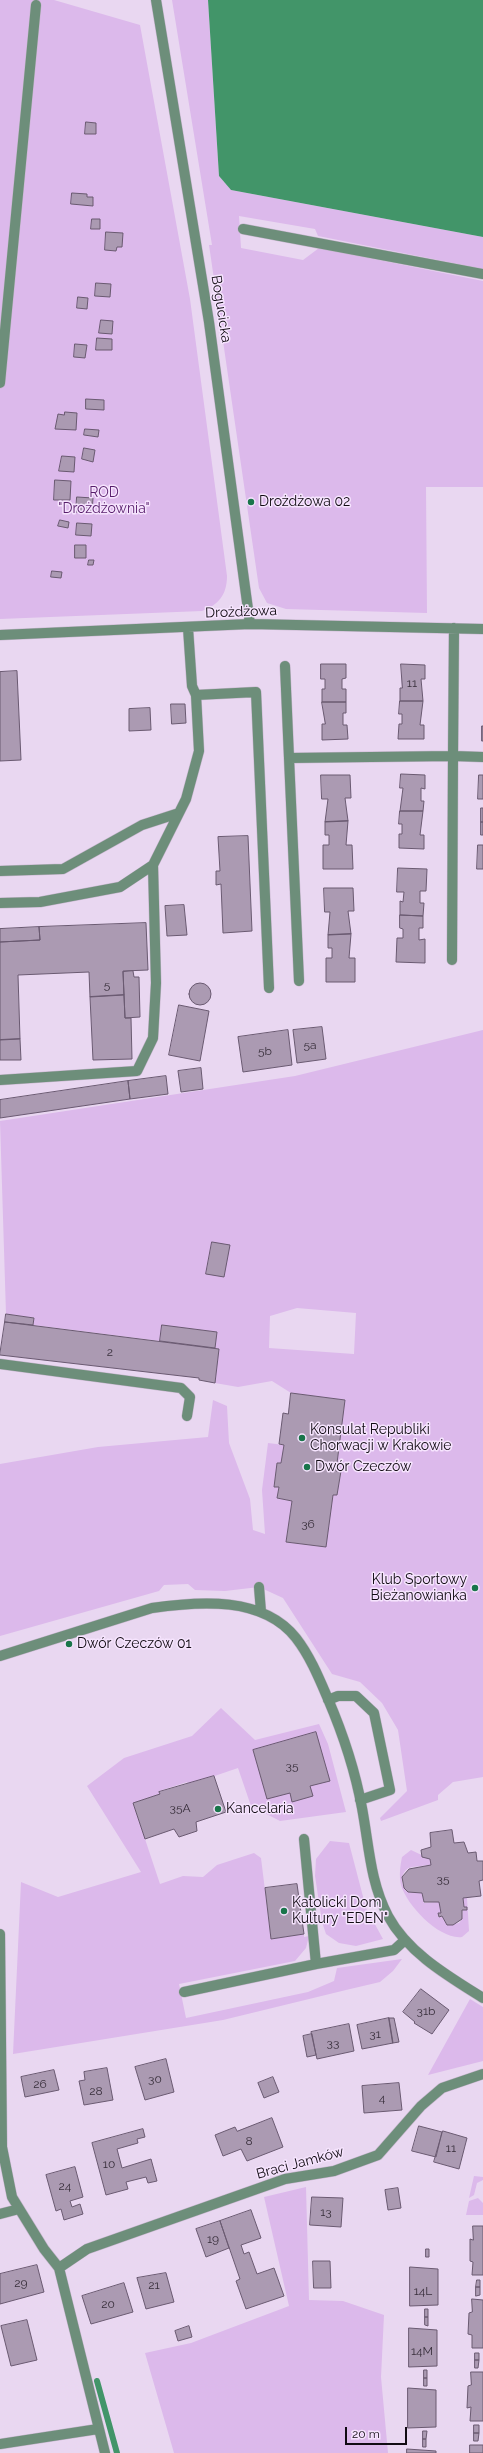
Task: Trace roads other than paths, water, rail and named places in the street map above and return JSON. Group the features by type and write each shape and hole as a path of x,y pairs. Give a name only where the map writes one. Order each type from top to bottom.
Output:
{"street":[{"name":"Bogucicka","path":"156,0 209,322 250,624"},
{"path":"0,383 36,5"},
{"path":"243,229 483,274"},
{"name":"Drożdżowa","path":"0,635 188,628 250,624 483,629"},
{"path":"0,1080 137,1071 153,1038 156,983 153,865 186,798 199,751 196,695 192,686 188,628"},
{"path":"452,960 454,628"},
{"path":"285,666 299,981"},
{"path":"196,695 256,692 269,988"},
{"path":"289,758 483,757"},
{"path":"0,871 63,869 142,825 179,813"},
{"path":"0,903 40,902 120,887 153,865"},
{"path":"0,1364 181,1388 190,1397 187,1416"},
{"path":"259,1588 261,1612"},
{"path":"0,1656 152,1608 177,1604 210,1603 261,1612 284,1626 296,1638 317,1673 340,1726 360,1800 371,1868 379,1895 388,1916 405,1940 430,1962 483,1998"},
{"path":"328,1700 338,1696 356,1696 374,1713 390,1790 360,1800"},
{"path":"304,1839 316,1964"},
{"path":"0,1934 2,2147 12,2197 44,2249 59,2268 105,2453"},
{"path":"184,1992 316,1964 394,1950 405,1940"},
{"name":"Braci Jamków","path":"59,2268 86,2249 285,2179 334,2171 378,2155 421,2106 442,2088 483,2074"},
{"path":"0,2214 19,2209"},
{"path":"0,2444 98,2429"}],"waterway":[{"path":"97,2381 117,2453"}],"place":[{"name":"Drożdżowa 02","path":"251,502"},
{"name":"Konsulat Republiki Chorwacji w Krakowie","path":"302,1438"},
{"name":"Dwór Czeczów","path":"307,1467"},
{"name":"Klub Sportowy Bieżanowianka","path":"475,1588"},
{"name":"Dwór Czeczów 01","path":"69,1644"},
{"name":"Kancelaria","path":"218,1809"},
{"name":"Katolicki Dom Kultury \"EDEN\"","path":"284,1911"}],"park label":[{"name":"ROD \"Drożdżownia\"","path":"104,502"}]}
